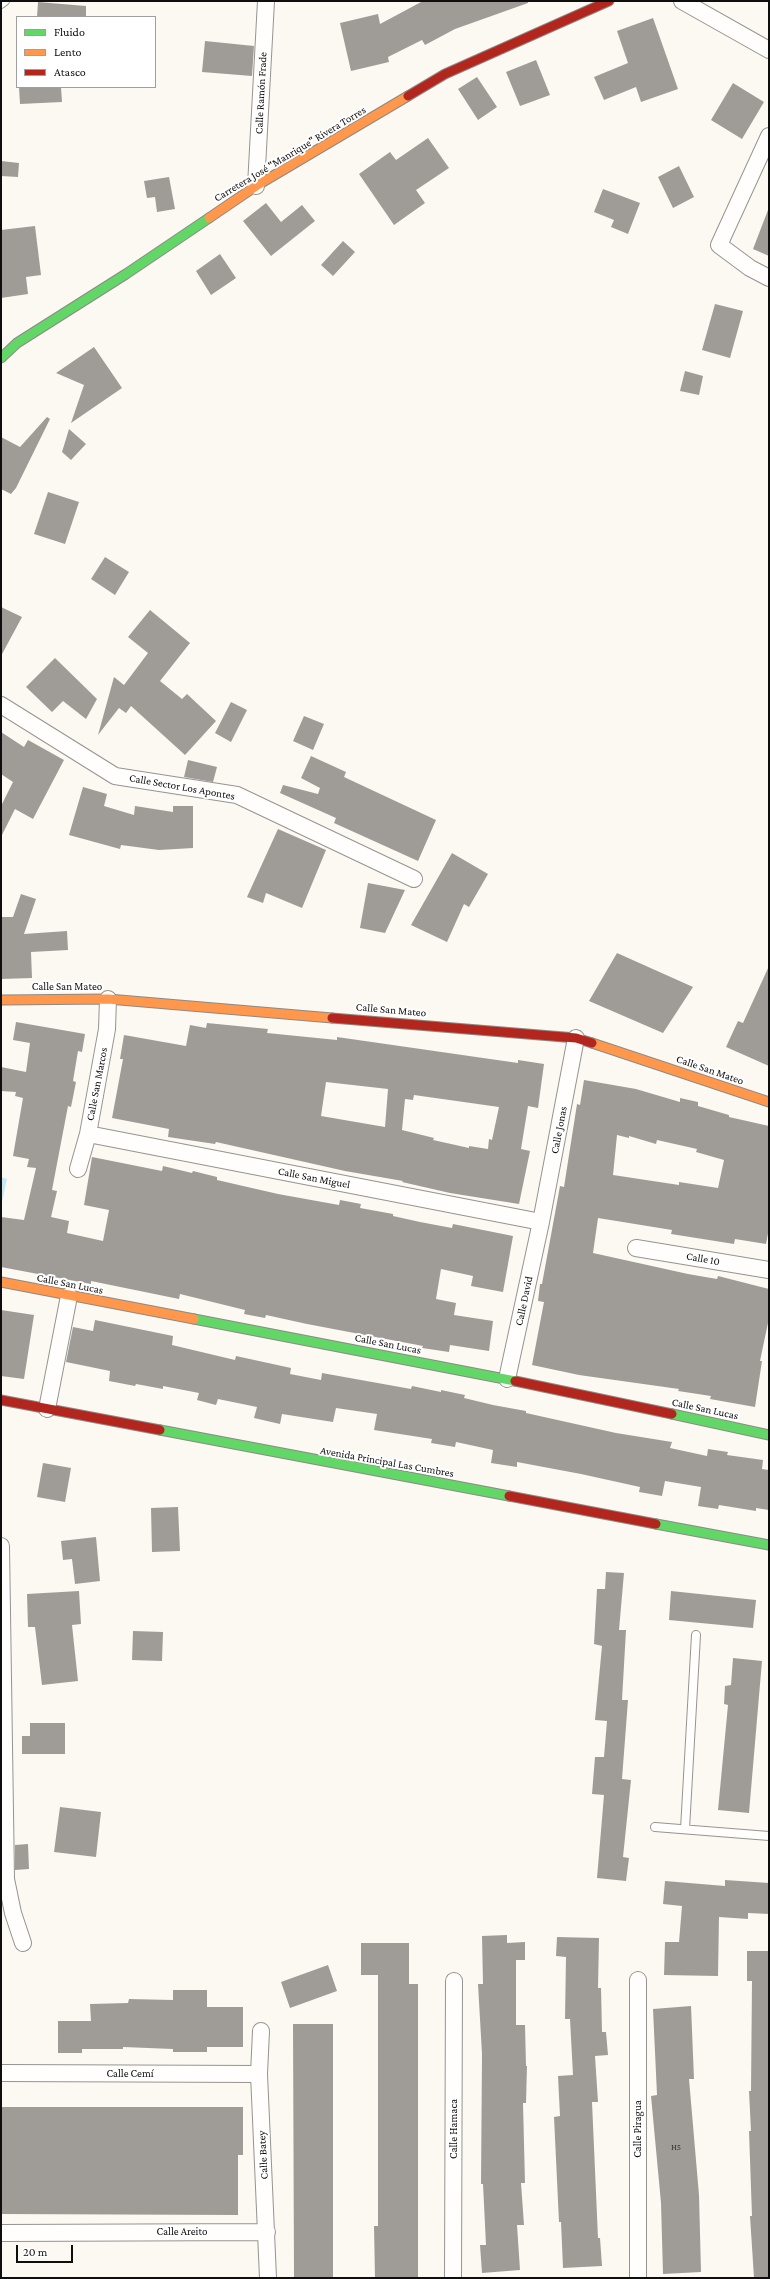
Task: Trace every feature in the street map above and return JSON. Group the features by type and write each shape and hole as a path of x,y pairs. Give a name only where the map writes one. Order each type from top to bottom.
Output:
{"street":[{"name":"Calle Ramón Frade","path":"256,186 266,1"},
{"name":"Carretera José \"Manrique\" Rivera Torres","path":"1,358 17,343 126,274 256,186 445,74 609,1"},
{"path":"682,1 769,50"},
{"path":"769,136 719,245 750,268 769,278"},
{"name":"Calle Sector Los Apontes","path":"1,705 115,776 237,795 414,879"},
{"name":"Calle San Mateo","path":"1,1000 108,999 576,1038 769,1102"},
{"name":"Calle San Marcos","path":"78,1169 88,1134 107,1029 108,999"},
{"name":"Calle Jonas","path":"541,1222 576,1038"},
{"name":"Calle San Miguel","path":"88,1134 541,1222"},
{"name":"Calle David","path":"508,1379 541,1222"},
{"name":"Calle 10","path":"636,1248 769,1270"},
{"name":"Calle San Lucas","path":"1,1282 508,1379 769,1435"},
{"path":"47,1409 69,1296"},
{"name":"Avenida Principal Las Cumbres","path":"1,1400 290,1456 769,1545"},
{"path":"1,1546 3,1800 6,1879 13,1914 23,1943"},
{"name":"Calle Piragua","path":"638,1980 638,2278"},
{"name":"Calle Hamaca","path":"453,2278 454,1981"},
{"name":"Calle Batey","path":"261,2031 259,2074 268,2278"},
{"name":"Calle Cemí","path":"1,2073 259,2074"},
{"name":"Calle Areito","path":"1,2233 267,2232"}],"lane":[{"path":"1,4 5,1"},
{"path":"685,1829 696,1635"},
{"path":"655,1827 769,1836"}],"water":[{"path":"1,1177 7,1179 2,1202 1,1202"}],"building":[{"path":"423,1 528,1 528,3 455,29 425,45 422,40 388,57 389,62 351,71 340,23 378,14 380,24"},
{"path":"38,2 86,6 86,16 37,16"},
{"path":"653,18 678,89 641,102 636,87 604,100 594,77 628,63 617,31"},
{"path":"205,41 254,46 252,76 202,72"},
{"path":"536,60 550,95 520,106 506,72"},
{"path":"477,77 497,107 478,120 458,89"},
{"path":"733,83 764,102 742,139 711,120"},
{"path":"19,88 61,88 62,102 20,104"},
{"path":"428,138 449,168 416,190 425,203 394,225 359,174 390,152 396,160"},
{"path":"1,161 19,163 18,177 1,176"},
{"path":"679,166 694,197 673,208 658,177"},
{"path":"169,177 175,209 157,212 155,197 147,198 144,181"},
{"path":"603,189 640,203 628,234 611,227 614,220 594,212"},
{"path":"266,203 281,222 302,205 315,221 271,256 243,221"},
{"path":"769,210 769,256 753,249"},
{"path":"35,226 41,275 26,277 28,294 1,298 1,230"},
{"path":"343,241 355,252 333,276 321,265"},
{"path":"220,254 236,278 211,295 196,271"},
{"path":"715,304 743,311 730,358 702,350"},
{"path":"94,347 122,388 71,423 84,385 56,373"},
{"path":"685,371 703,376 699,395 680,391"},
{"path":"47,417 50,419 16,488 11,494 1,489 1,437 20,447"},
{"path":"69,429 86,444 71,460 62,452"},
{"path":"48,492 79,502 65,544 34,534"},
{"path":"105,557 129,572 115,595 91,579"},
{"path":"1,607 22,617 1,656"},
{"path":"150,610 190,643 160,681 182,699 187,694 216,721 185,755 131,706 126,713 119,708 98,735 114,677 124,685 148,653 128,637"},
{"path":"55,658 97,699 86,719 63,701 52,712 26,687"},
{"path":"231,702 247,710 231,742 215,733"},
{"path":"304,716 324,724 313,750 293,741"},
{"path":"1,732 24,747 28,740 64,760 33,819 15,809 1,837 1,806 13,782 1,774"},
{"path":"311,756 346,772 344,777 436,820 418,861 334,823 336,818 280,793 283,785 318,794 320,788 301,778"},
{"path":"188,760 217,767 213,782 184,777"},
{"path":"83,787 107,794 104,806 134,815 135,806 173,812 173,806 193,806 193,848 159,850 121,845 120,849 69,835"},
{"path":"278,829 326,850 302,908 266,893 263,903 247,897"},
{"path":"452,853 488,874 469,907 464,904 447,942 411,925"},
{"path":"368,883 405,890 385,933 360,928"},
{"path":"21,894 36,899 24,934 67,931 68,950 31,952 32,978 1,979 1,917 13,917"},
{"path":"617,953 693,987 663,1033 589,1001"},
{"path":"769,966 769,1066 726,1047 738,1021 743,1023"},
{"path":"16,1022 85,1034 82,1052 78,1051 73,1081 76,1082 71,1107 68,1106 52,1190 57,1191 51,1217 69,1221 67,1233 103,1241 109,1210 84,1205 92,1157 162,1171 163,1166 192,1173 193,1171 217,1177 217,1180 278,1194 339,1205 340,1200 361,1204 360,1208 393,1214 393,1216 420,1222 452,1228 453,1224 513,1236 503,1292 471,1286 473,1276 441,1269 436,1299 456,1303 454,1315 493,1321 489,1351 450,1345 449,1352 422,1348 423,1346 266,1315 265,1318 244,1314 245,1310 180,1294 179,1299 91,1281 91,1284 1,1267 1,1217 24,1220 36,1168 27,1167 29,1159 13,1156 23,1098 15,1096 16,1092 1,1091 1,1067 26,1072 30,1043 13,1040"},
{"path":"207,1023 268,1029 267,1033 337,1040 337,1037 518,1063 518,1060 544,1064 538,1108 528,1106 521,1149 530,1151 519,1204 450,1193 402,1182 403,1181 345,1171 216,1142 215,1144 168,1137 169,1129 112,1118 123,1059 120,1059 124,1035 186,1046 190,1025 206,1028","holes":["326,1082 388,1089 385,1127 321,1116","414,1095 499,1107 492,1140 489,1139 488,1149 469,1146 469,1148 433,1140 434,1138 402,1130 405,1099 413,1100"]},
{"path":"584,1080 636,1089 680,1102 680,1098 698,1102 698,1106 729,1115 729,1117 769,1126 769,1228 766,1244 735,1239 734,1244 671,1234 672,1230 598,1218 593,1253 688,1274 717,1279 718,1276 769,1289 769,1318 760,1361 762,1361 755,1407 710,1399 711,1396 678,1391 679,1389 579,1375 532,1365 544,1302 538,1301 540,1284 542,1284 560,1186 564,1187 577,1104 580,1105","holes":["617,1135 629,1138 629,1136 656,1144 657,1140 697,1149 696,1152 724,1160 718,1188 679,1182 679,1185 613,1175"]},
{"path":"1,1310 34,1315 24,1379 1,1376"},
{"path":"95,1320 173,1336 172,1345 235,1360 236,1356 291,1368 290,1374 321,1380 322,1373 411,1389 412,1386 441,1392 441,1390 465,1395 464,1398 526,1411 526,1413 616,1433 672,1442 670,1448 707,1456 708,1449 728,1452 727,1455 763,1460 762,1469 769,1470 769,1510 756,1508 756,1511 719,1505 718,1509 698,1506 701,1487 665,1481 662,1496 639,1492 640,1487 581,1474 517,1462 517,1467 491,1463 493,1450 456,1442 455,1447 431,1443 432,1439 374,1430 377,1414 336,1408 333,1422 282,1414 280,1424 254,1418 257,1407 218,1399 216,1405 197,1400 199,1393 163,1386 163,1389 109,1381 110,1371 66,1362 73,1327 93,1331"},
{"path":"43,1463 71,1468 65,1502 37,1497"},
{"path":"178,1507 180,1551 152,1552 151,1508"},
{"path":"96,1537 100,1581 75,1584 72,1559 63,1560 61,1541"},
{"path":"606,1572 624,1573 619,1630 626,1630 622,1700 628,1700 622,1779 631,1780 623,1857 629,1858 626,1881 597,1878 604,1795 592,1794 595,1757 604,1757 607,1721 595,1720 602,1646 594,1644 597,1589 605,1589"},
{"path":"79,1591 81,1624 72,1625 78,1681 42,1685 35,1627 28,1627 27,1594"},
{"path":"671,1591 756,1600 753,1628 669,1620"},
{"path":"133,1631 163,1632 162,1661 132,1660"},
{"path":"733,1658 762,1661 749,1813 718,1810 728,1705 724,1704 725,1686 731,1685"},
{"path":"30,1723 65,1723 65,1754 22,1754 22,1736 30,1736"},
{"path":"60,1807 101,1812 96,1857 54,1852"},
{"path":"28,1844 29,1869 15,1870 15,1845"},
{"path":"725,1880 769,1883 769,1914 748,1913 748,1919 719,1917 718,1976 664,1975 665,1942 679,1942 682,1906 663,1904 665,1881 725,1886"},
{"path":"507,1935 507,1943 525,1942 525,1960 516,1960 516,2025 525,2025 527,2066 526,2103 523,2103 525,2183 521,2183 524,2225 517,2225 520,2270 482,2273 480,2245 486,2245 483,2184 481,2184 482,2054 478,1984 483,1984 482,1936"},
{"path":"557,1937 599,1938 598,1988 601,1988 602,2032 606,2032 608,2055 595,2056 598,2102 592,2102 598,2238 600,2238 602,2266 563,2268 561,2222 559,2222 554,2117 560,2116 558,2076 573,2075 570,2019 565,2019 566,1957 556,1956"},
{"path":"361,1943 409,1943 409,1984 418,1984 418,2278 375,2278 374,2226 378,2226 378,1975 361,1975"},
{"path":"747,1951 769,1951 769,2278 754,2278 750,2216 752,2216 749,2131 751,2131 749,2091 751,2091 752,1981 747,1981"},
{"path":"328,1965 337,1991 290,2008 281,1982"},
{"path":"173,1990 207,1990 207,2007 243,2007 243,2047 207,2047 207,2052 173,2052 173,2049 123,2047 123,2049 82,2049 82,2053 58,2053 58,2021 91,2021 90,2004 128,2003 129,1999 173,2000"},
{"path":"691,2006 694,2079 689,2079 699,2195 701,2272 663,2274 661,2203 651,2096 657,2095 653,2009"},
{"path":"293,2024 333,2024 333,2278 294,2278"},
{"path":"1,2107 243,2107 243,2155 238,2155 238,2215 1,2214"}],"traffic: fast":[{"path":"1,358 17,343 126,274 209,218"},
{"path":"194,1319 515,1381"},
{"path":"672,1414 769,1435"},
{"path":"160,1430 509,1496"},
{"path":"656,1524 769,1545"}],"traffic: slow":[{"path":"209,218 256,186 408,96"},
{"path":"1,1000 108,999 332,1018"},
{"path":"592,1043 769,1102"},
{"path":"1,1282 194,1319"}],"traffic: jam":[{"path":"408,96 445,74 609,1"},
{"path":"332,1018 576,1038 592,1043"},
{"path":"515,1381 672,1414"},
{"path":"1,1400 160,1430"},
{"path":"509,1496 656,1524"}]}
